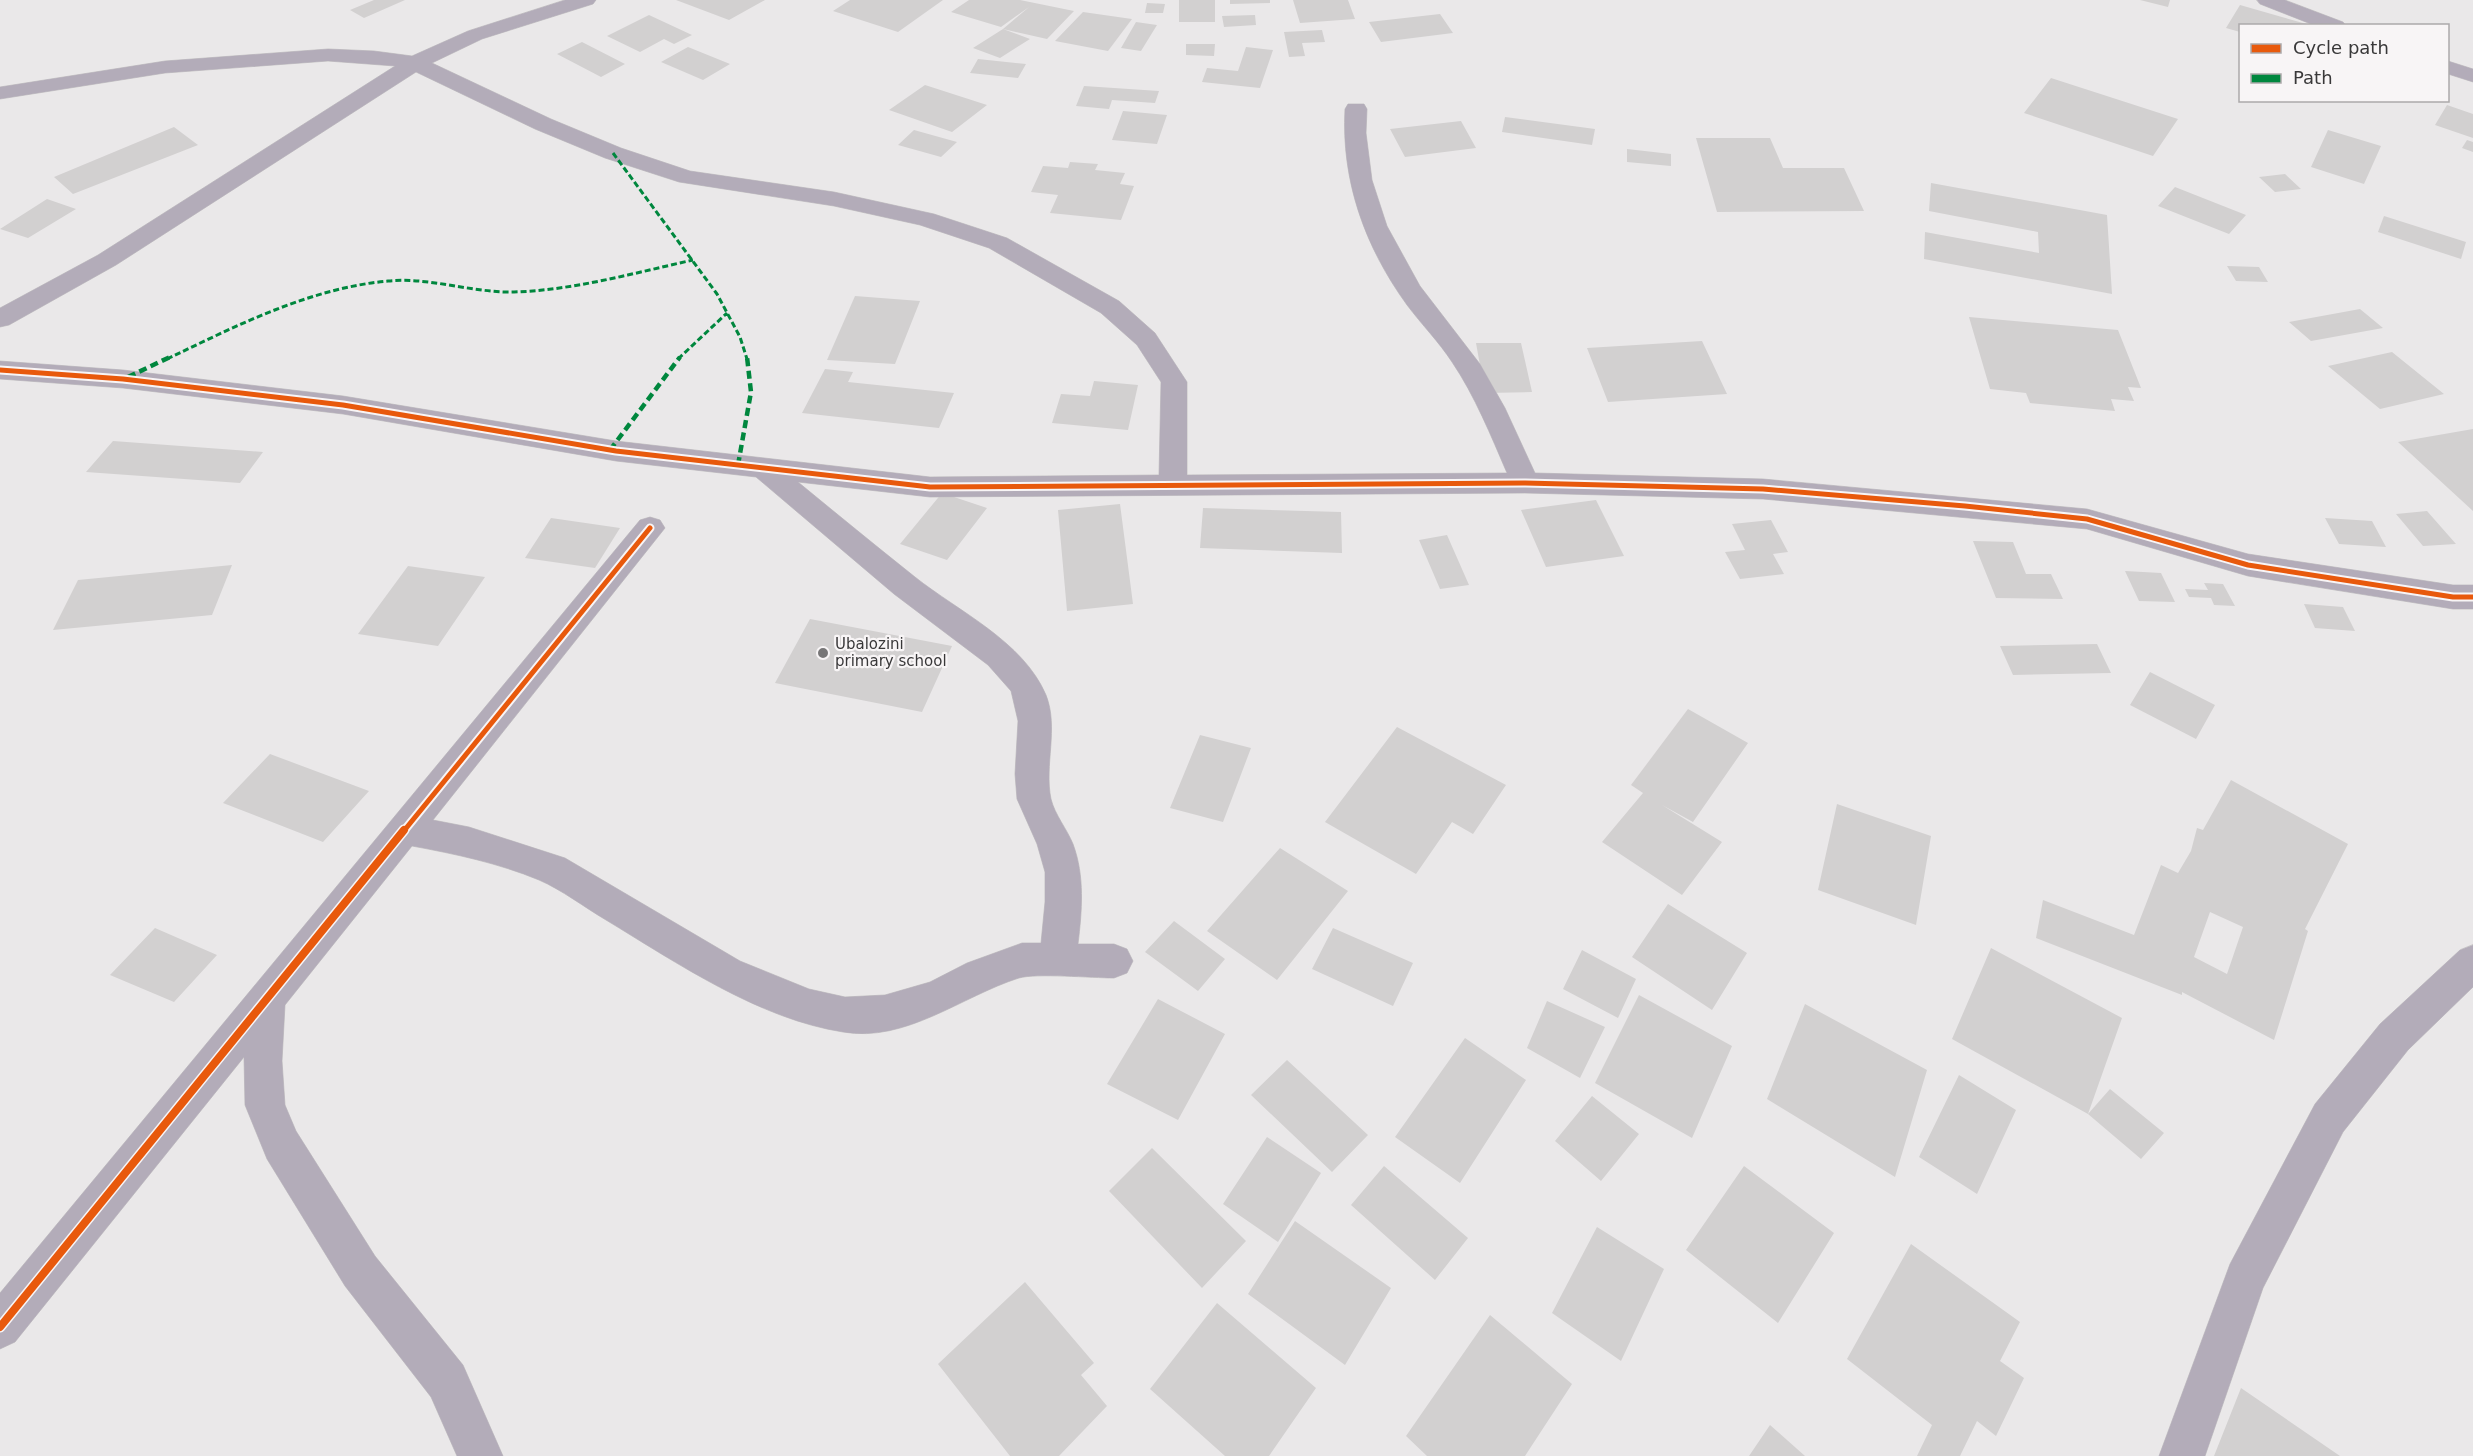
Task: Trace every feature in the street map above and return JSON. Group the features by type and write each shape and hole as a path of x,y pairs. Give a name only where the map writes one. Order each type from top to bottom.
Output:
{"street":[{"path":"0,319 107,260 415,63 475,35 586,0"},
{"path":"2267,0 2331,24"},
{"path":"0,93 165,67 328,55 415,63 543,124 613,153 687,177 834,200 926,219 998,243 1119,315 1146,339 1174,382 1173,485"},
{"path":"2449,67 2473,76"},
{"path":"1356,109 1354,127 1359,179 1379,240 1409,289 1466,363 1499,423 1526,483"},
{"path":"0,370 123,379 343,405 616,451 930,487 1526,483 1763,489 2087,519 2248,565 2453,597 2473,597"},
{"path":"761,466 926,602 995,654 1016,674 1029,693 1034,713 1033,798 1037,812 1056,846 1065,903 1057,961"},
{"path":"0,1327 266,1003 650,528"},
{"path":"405,830 469,842 552,869 727,973 807,1006 845,1015 885,1013 938,997 980,975 1022,960 1114,961"},
{"path":"2182,1456 2245,1279 2329,1118 2394,1037 2473,962"},
{"path":"266,1003 263,1060 265,1105 281,1145 360,1272 447,1382 480,1456"}],"building":[{"path":"374,0 405,0 364,18 350,10"},
{"path":"676,0 765,0 729,20"},
{"path":"850,0 943,0 898,32 833,11"},
{"path":"969,0 1020,0 1074,11 1047,39 1003,29 1029,7 1001,27 951,12"},
{"path":"1179,0 1215,0 1215,22 1179,22"},
{"path":"1230,0 1270,0 1270,3 1230,4"},
{"path":"1293,0 1348,0 1355,19 1300,23"},
{"path":"2140,0 2170,0 2168,7"},
{"path":"1147,3 1165,4 1163,13 1145,13"},
{"path":"2240,5 2306,24 2239,24 2239,32 2226,28"},
{"path":"1083,12 1132,19 1108,51 1055,41"},
{"path":"1440,14 1453,33 1381,42 1369,22"},
{"path":"649,15 692,35 674,44 664,39 640,52 607,36"},
{"path":"1255,15 1256,25 1224,27 1222,16"},
{"path":"1136,22 1157,25 1141,51 1121,48"},
{"path":"1003,29 1030,39 1000,58 973,48"},
{"path":"1322,30 1325,42 1302,43 1305,56 1289,57 1284,32"},
{"path":"582,42 625,64 601,77 557,54"},
{"path":"1186,44 1215,44 1214,56 1186,55"},
{"path":"688,47 730,64 703,80 661,62"},
{"path":"1246,47 1273,50 1260,88 1202,82 1207,68 1238,71"},
{"path":"978,59 1026,64 1018,78 970,73"},
{"path":"2051,78 2178,119 2153,156 2024,113"},
{"path":"925,85 987,105 952,132 889,110"},
{"path":"1084,86 1159,91 1155,103 1112,100 1109,109 1076,106"},
{"path":"2447,105 2473,114 2473,138 2435,125"},
{"path":"1123,111 1167,115 1157,144 1112,140"},
{"path":"1505,117 1595,129 1592,145 1502,132"},
{"path":"1461,121 1476,148 1405,157 1390,129"},
{"path":"174,127 198,145 73,194 54,177"},
{"path":"914,130 957,142 941,157 898,145"},
{"path":"2328,130 2381,146 2364,184 2311,167"},
{"path":"1696,138 1770,138 1783,168 1844,168 1864,211 1717,212"},
{"path":"2467,140 2473,142 2473,152 2462,148"},
{"path":"1627,149 1671,154 1671,166 1627,162"},
{"path":"1070,162 1098,164 1095,170 1125,173 1120,184 1134,186 1121,220 1050,213 1058,195 1031,192 1043,166 1068,168"},
{"path":"2285,174 2301,189 2275,192 2259,177"},
{"path":"1931,183 2107,215 2112,294 1924,259 1925,232 2039,253 2038,232 1929,211"},
{"path":"2175,187 2246,215 2229,234 2158,206"},
{"path":"47,199 76,209 28,238 0,229"},
{"path":"2384,216 2466,242 2461,259 2378,232"},
{"path":"2227,266 2259,267 2268,282 2236,281"},
{"path":"855,296 920,301 895,364 827,360"},
{"path":"2360,309 2383,328 2311,341 2289,322"},
{"path":"1969,317 2118,330 2141,388 2128,387 2134,401 2111,399 2115,411 2030,403 2026,393 1990,389"},
{"path":"1702,341 1727,394 1608,402 1587,348"},
{"path":"1476,343 1521,343 1532,392 1485,393"},
{"path":"2392,352 2444,394 2380,409 2328,366"},
{"path":"825,369 853,372 848,382 954,393 939,428 802,413"},
{"path":"1094,381 1138,385 1128,430 1052,423 1061,394 1090,396"},
{"path":"2473,429 2473,511 2398,442"},
{"path":"113,441 263,452 240,483 86,472"},
{"path":"942,493 987,508 947,560 900,544"},
{"path":"1596,500 1624,556 1546,567 1521,510"},
{"path":"1120,504 1133,604 1067,611 1058,510"},
{"path":"1203,508 1341,512 1342,553 1200,548"},
{"path":"2427,511 2456,544 2423,546 2396,514"},
{"path":"551,518 620,528 595,568 525,558"},
{"path":"2325,518 2372,521 2386,547 2339,544"},
{"path":"1771,520 1788,552 1773,554 1784,574 1740,579 1725,552 1745,550 1732,524"},
{"path":"1447,535 1469,585 1440,589 1419,540"},
{"path":"1973,541 2013,542 2026,574 2051,574 2063,599 1996,598"},
{"path":"232,565 212,615 53,630 78,580"},
{"path":"408,566 485,577 438,646 358,634"},
{"path":"2125,571 2161,573 2175,602 2139,601"},
{"path":"2204,583 2223,584 2235,606 2214,605 2211,598 2189,597 2185,589 2208,590"},
{"path":"2304,604 2343,607 2355,631 2315,628"},
{"path":"810,619 952,646 922,712 775,683"},
{"path":"2097,644 2111,673 2013,675 2000,646"},
{"path":"2150,672 2215,705 2196,739 2130,705"},
{"path":"1688,709 1748,743 1693,822 1662,805 1722,842 1682,895 1602,842 1643,793 1631,785"},
{"path":"1397,727 1506,785 1473,834 1452,822 1416,874 1325,822"},
{"path":"1200,735 1251,748 1223,822 1170,808"},
{"path":"270,754 369,791 323,842 223,803"},
{"path":"2231,780 2348,844 2305,929 2308,931 2274,1040 2182,992 2182,995 2036,938 2043,900 2134,935 2161,865 2178,873 2191,851 2197,828 2203,830","holes":["2210,912 2243,927 2227,974 2194,957"]},
{"path":"1837,804 1931,836 1916,925 1818,890"},
{"path":"1280,848 1348,891 1277,980 1207,931"},
{"path":"1668,904 1747,953 1712,1010 1632,957"},
{"path":"1174,921 1225,959 1198,991 1145,952"},
{"path":"155,928 217,955 174,1002 110,975"},
{"path":"1333,928 1413,963 1393,1006 1312,969"},
{"path":"1991,948 2122,1018 2088,1114 1952,1039"},
{"path":"1582,950 1636,979 1618,1018 1563,989"},
{"path":"1639,995 1732,1046 1692,1138 1595,1083"},
{"path":"1158,999 1225,1034 1178,1120 1107,1084"},
{"path":"1547,1001 1605,1027 1580,1078 1527,1048"},
{"path":"1805,1004 1927,1070 1895,1177 1767,1099"},
{"path":"1465,1038 1526,1080 1460,1183 1395,1137"},
{"path":"1287,1060 1368,1135 1332,1172 1251,1095"},
{"path":"1959,1075 2016,1110 1977,1194 1919,1157"},
{"path":"2110,1089 2164,1133 2141,1159 2088,1114"},
{"path":"1592,1096 1639,1134 1601,1181 1555,1141"},
{"path":"1267,1137 1321,1173 1278,1242 1223,1204"},
{"path":"1152,1148 1246,1241 1202,1288 1109,1191"},
{"path":"1384,1166 1468,1238 1435,1280 1351,1205"},
{"path":"1744,1166 1834,1233 1778,1323 1686,1250"},
{"path":"1295,1221 1391,1288 1345,1365 1248,1294"},
{"path":"1597,1227 1664,1269 1621,1361 1552,1313"},
{"path":"1911,1244 2020,1322 2000,1361 2024,1378 1996,1436 1977,1421 1960,1456 1917,1456 1932,1425 1847,1359"},
{"path":"1025,1282 1094,1363 1081,1375 1107,1406 1059,1456 1010,1456 938,1364"},
{"path":"1217,1303 1316,1388 1269,1456 1225,1456 1150,1389"},
{"path":"1490,1315 1572,1384 1525,1456 1427,1456 1406,1436"},
{"path":"2241,1388 2340,1456 2214,1456"},
{"path":"1770,1425 1805,1456 1749,1456"}],"marked path":[{"path":"613,153 717,294 740,337 748,360 751,392 738,465"},
{"path":"128,377 254,319 287,306 354,286 403,280 514,292 582,284 693,260"},
{"path":"610,450 677,360 708,328 727,313"}],"cycle path":[{"path":"0,370 123,379 343,405 616,451 930,487 1525,483 1763,489 1965,506 2087,519 2248,565 2453,597 2473,597"},
{"path":"0,1327 650,528"}],"place":[{"name":"Ubalozini primary school","path":"823,653"}]}
